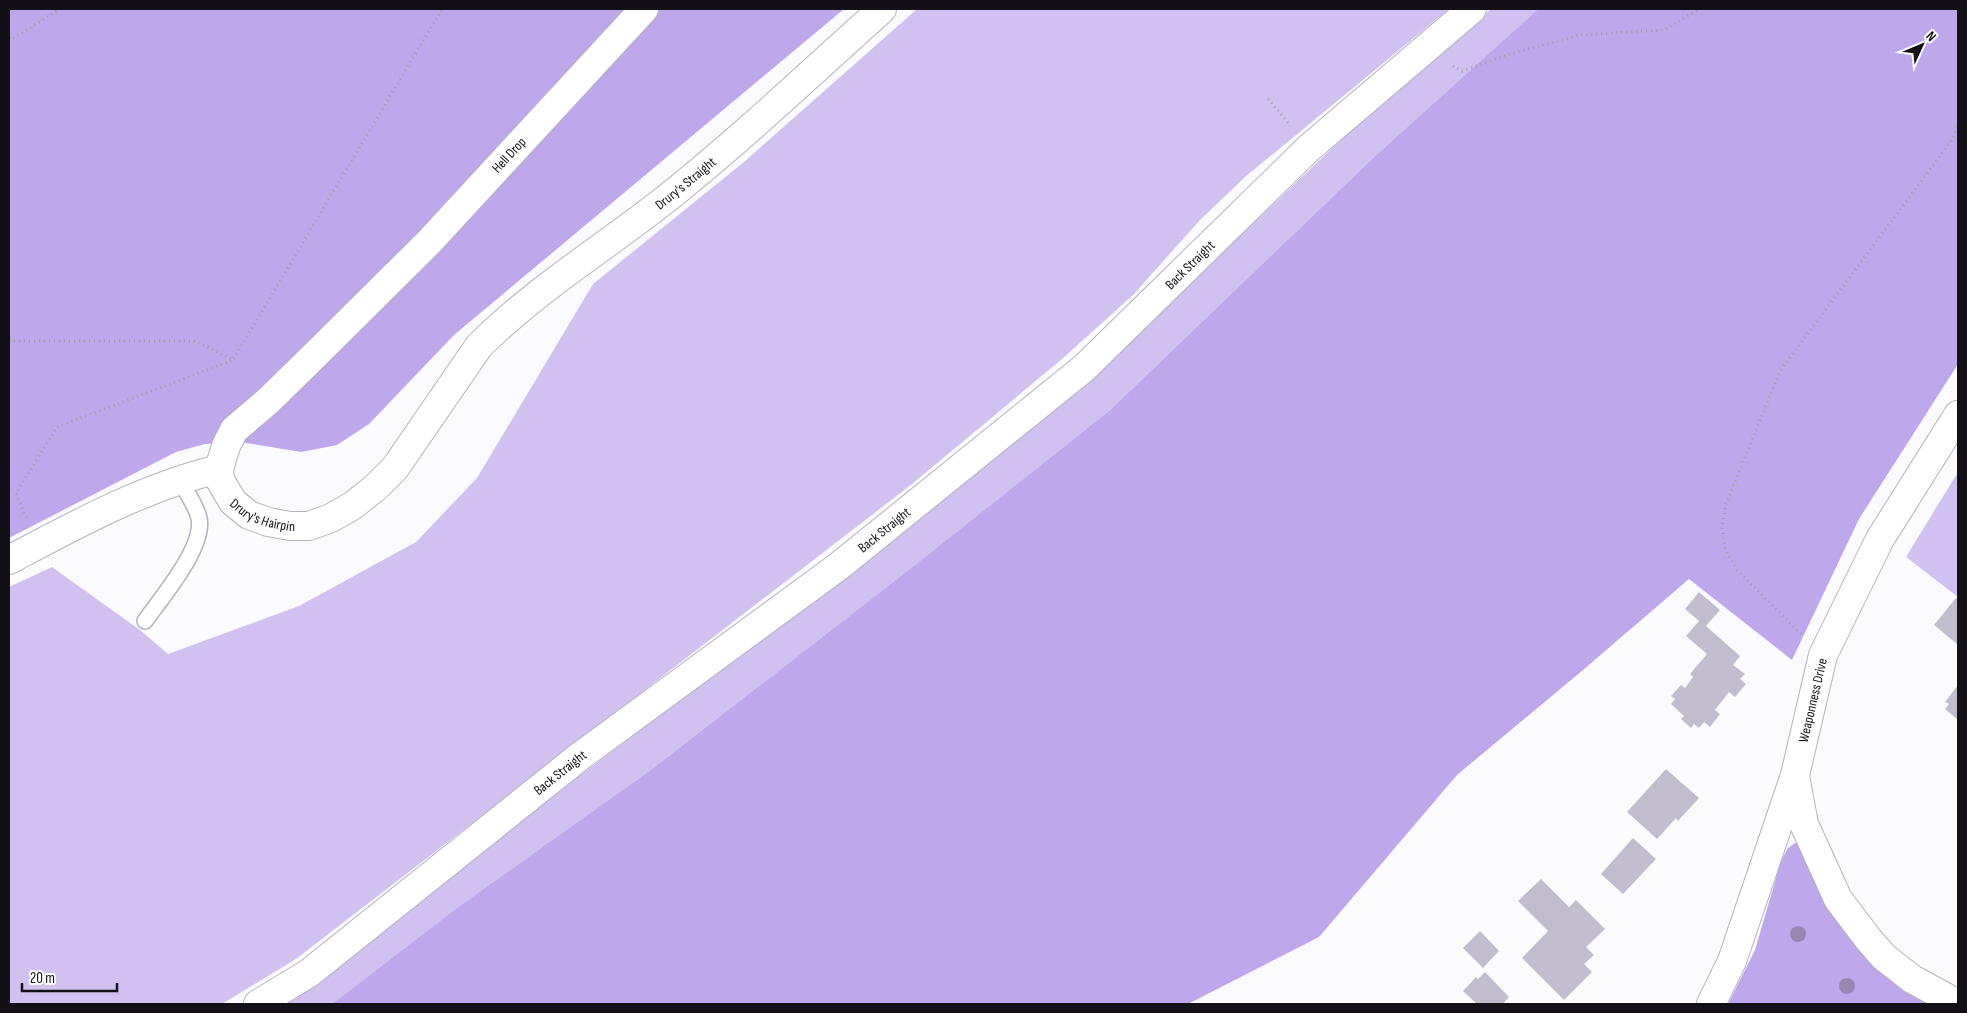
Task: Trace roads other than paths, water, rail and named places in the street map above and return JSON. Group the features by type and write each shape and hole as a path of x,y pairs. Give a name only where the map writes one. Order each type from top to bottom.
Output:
{"street":[{"name":"Hell Drop","path":"220,469 226,446 234,430 268,401 429,242 644,9"},
{"name":"Drury's Straight","path":"479,346 492,332 550,285 666,199 780,101 882,9"},
{"name":"Back Straight","path":"258,1004 309,973 579,757 839,566 1076,374 1309,148 1472,9"},
{"name":"Drury's Hairpin","path":"220,469 220,480 233,502 248,515 268,522 290,526 309,526 331,518 352,506 375,488 395,468 479,346"},
{"name":"Weaponness Drive","path":"1712,1004 1732,961 1795,775 1823,655 1880,539 1958,415"},
{"path":"9,560 114,506 162,485 220,469"},
{"path":"1795,775 1804,824 1838,899 1869,940 1884,956 1912,979 1958,1004"}],"lane":[{"path":"145,621 190,556 200,527 197,512 180,480"}]}
